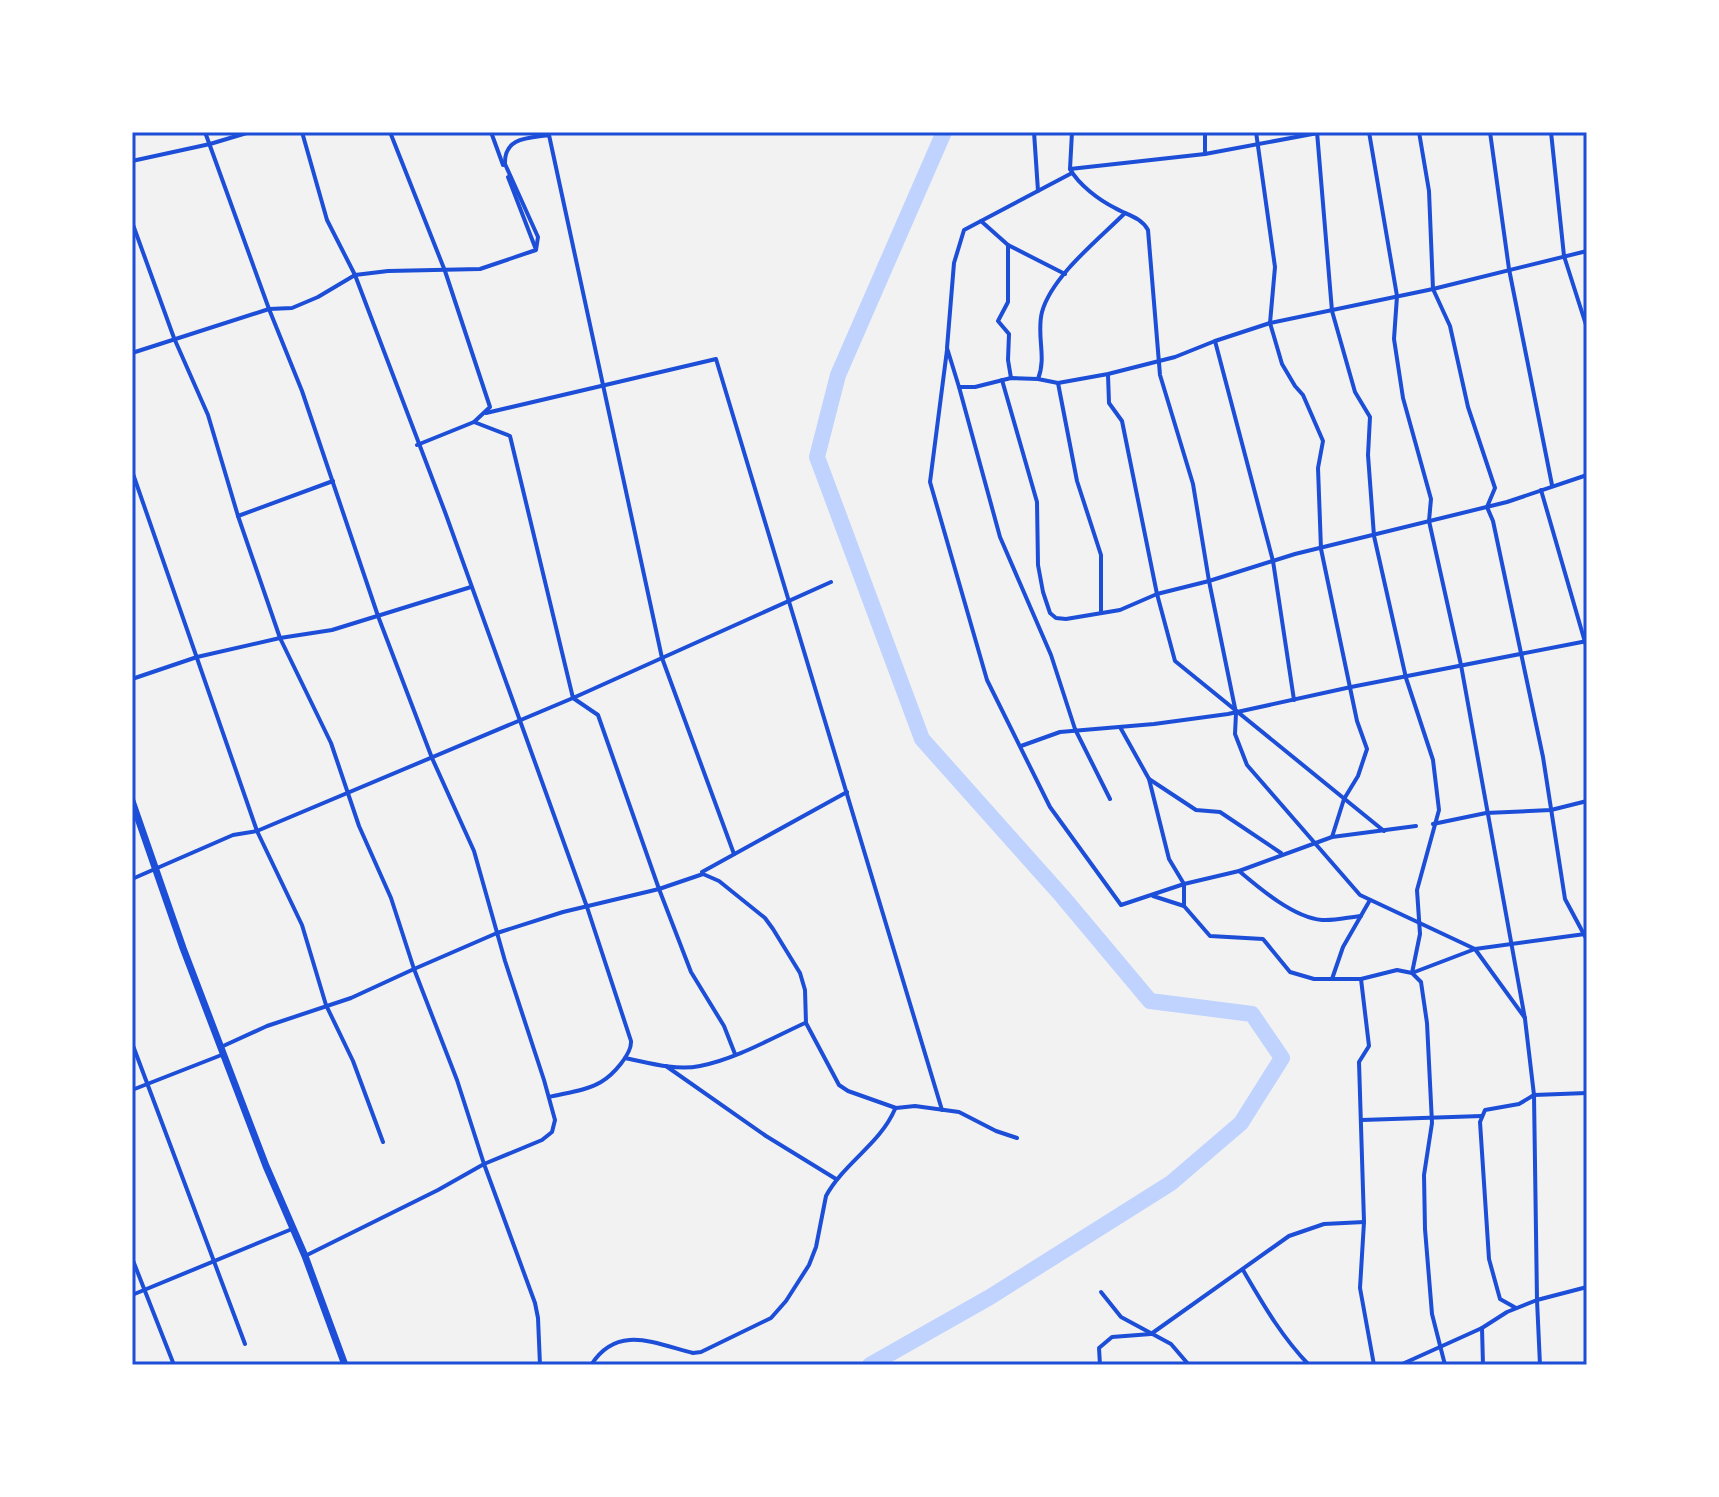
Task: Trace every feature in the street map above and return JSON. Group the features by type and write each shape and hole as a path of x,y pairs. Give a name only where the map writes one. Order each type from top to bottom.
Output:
{"highway":[{"path":"132,801 222,1051 305,1256 345,1365"}],"street":[{"path":"205,132 302,391 378,616 432,758 474,851 555,1120 552,1132 542,1140 484,1164 449,1185 305,1256"},
{"path":"132,161 250,132"},
{"path":"302,132 327,220 355,275 471,587 587,907 631,1041 632,1046 625,1058 602,1082 549,1097"},
{"path":"390,132 445,271 490,407 474,422 417,445"},
{"path":"491,132 536,250"},
{"path":"1034,132 1038,191"},
{"path":"1072,132 1071,171 1094,194 1143,222 1148,230 1160,375 1193,484 1236,713 1235,734 1247,765 1360,895 1475,949 1525,1019"},
{"path":"1205,132 1205,154"},
{"path":"1256,132 1275,267 1270,323 1282,364 1303,395 1323,441 1318,468 1321,549 1357,721 1367,749 1358,776 1344,799 1332,837"},
{"path":"1412,973 1420,934 1417,890 1439,810 1439,796 1433,760 1406,678 1374,536 1368,455 1370,417 1355,392 1332,311 1319,132 1205,154 1071,171 964,230 954,263 930,482 987,680 1050,807 1121,905 1184,884 1239,871 1332,837 1416,826"},
{"path":"1369,132 1397,296 1394,339 1403,398 1431,499 1429,521 1461,665 1486,813 1514,943 1525,1019 1534,1095 1540,1365"},
{"path":"1419,132 1429,191 1433,289 1450,326 1468,407 1495,488 1487,507 1493,521 1543,757 1565,899 1586,933 1587,940"},
{"path":"1490,132 1509,269 1552,485"},
{"path":"1551,132 1564,256 1587,328"},
{"path":"536,250 538,237 505,164 504,154 509,145 517,141 549,135 662,658 734,854"},
{"path":"1038,379 1044,365 1040,334 1042,314 1049,293 1125,213"},
{"path":"981,221 1008,245 1065,274"},
{"path":"132,222 174,338 208,415 238,516 280,638 331,743 359,826 391,898 414,969 457,1080 535,1303 540,1365"},
{"path":"1008,245 1008,302 998,321 1009,334 1011,378"},
{"path":"132,353 269,309 292,308 355,275 388,271 480,269 536,250"},
{"path":"959,387 975,387 1011,378 1058,383 1108,374 1160,361 1270,323 1433,289 1587,251"},
{"path":"1215,341 1273,561 1294,700"},
{"path":"947,348 1000,537 1051,655 1075,729 1110,799"},
{"path":"486,413 716,359 942,1110"},
{"path":"1108,374 1107,397 1122,421 1157,594 1175,661 1384,831"},
{"path":"1002,380 1037,502 1038,565 1048,609 1056,618 1066,619 1130,607 1157,594 1487,507 1587,475"},
{"path":"1058,383 1077,481 1101,555 1101,611"},
{"path":"474,422 510,436 573,698 598,715 691,972 724,1026 735,1054"},
{"path":"132,471 257,831 302,925 326,1005 353,1061 383,1142"},
{"path":"238,516 333,481"},
{"path":"1540,490 1587,649"},
{"path":"132,879 233,835 257,831 432,758 831,582"},
{"path":"132,679 197,657 332,630 471,587"},
{"path":"1020,746 1075,729 1120,727 1236,713 1586,641"},
{"path":"1120,727 1149,779 1196,810 1220,812 1282,854"},
{"path":"1149,779 1169,859 1184,884 1184,906"},
{"path":"132,1090 222,1051 267,1026 351,998 497,933 659,889 700,873 847,792"},
{"path":"1433,824 1486,813 1551,810 1587,801"},
{"path":"1239,871 1265,893 1306,915 1321,920 1361,916"},
{"path":"700,873 719,881 765,918 800,973 805,990 806,1023 839,1085 896,1108 915,1106 959,1112 1017,1138"},
{"path":"1152,896 1184,906 1210,936 1263,939 1290,972 1314,979 1361,979 1397,970 1412,973 1475,949 1586,933"},
{"path":"1332,979 1343,947 1370,900"},
{"path":"1412,973 1421,982 1426,1012 1432,1117 1424,1175 1425,1229 1432,1314 1445,1365"},
{"path":"1361,979 1369,1046 1359,1062 1364,1222 1360,1288 1374,1365"},
{"path":"625,1058 666,1066 698,1067 806,1023"},
{"path":"132,1043 245,1344"},
{"path":"666,1066 766,1136 836,1179"},
{"path":"1516,1308 1500,1299 1489,1259 1482,1116 1485,1110 1519,1104 1534,1095 1587,1093"},
{"path":"591,1365 606,1346 622,1340 647,1341 693,1353 701,1352 771,1318 809,1265 816,1247 826,1196 836,1179 871,1145 890,1122 896,1108"},
{"path":"1362,1120 1482,1116"},
{"path":"1100,1365 1099,1348 1106,1341 1112,1337 1151,1334 1289,1236 1324,1224 1364,1222"},
{"path":"132,1295 292,1229"},
{"path":"132,1258 174,1365"},
{"path":"1243,1270 1256,1296 1285,1339 1309,1365"},
{"path":"1400,1365 1482,1328 1516,1308 1587,1287"},
{"path":"1101,1292 1121,1317 1171,1344 1189,1365"},
{"path":"1482,1328 1483,1365"}],"waterway":[{"path":"870,1365 990,1297 1171,1183 1241,1123 1282,1058 1252,1014 1150,1001 1062,896 922,739 817,457 838,375 944,132"}]}
